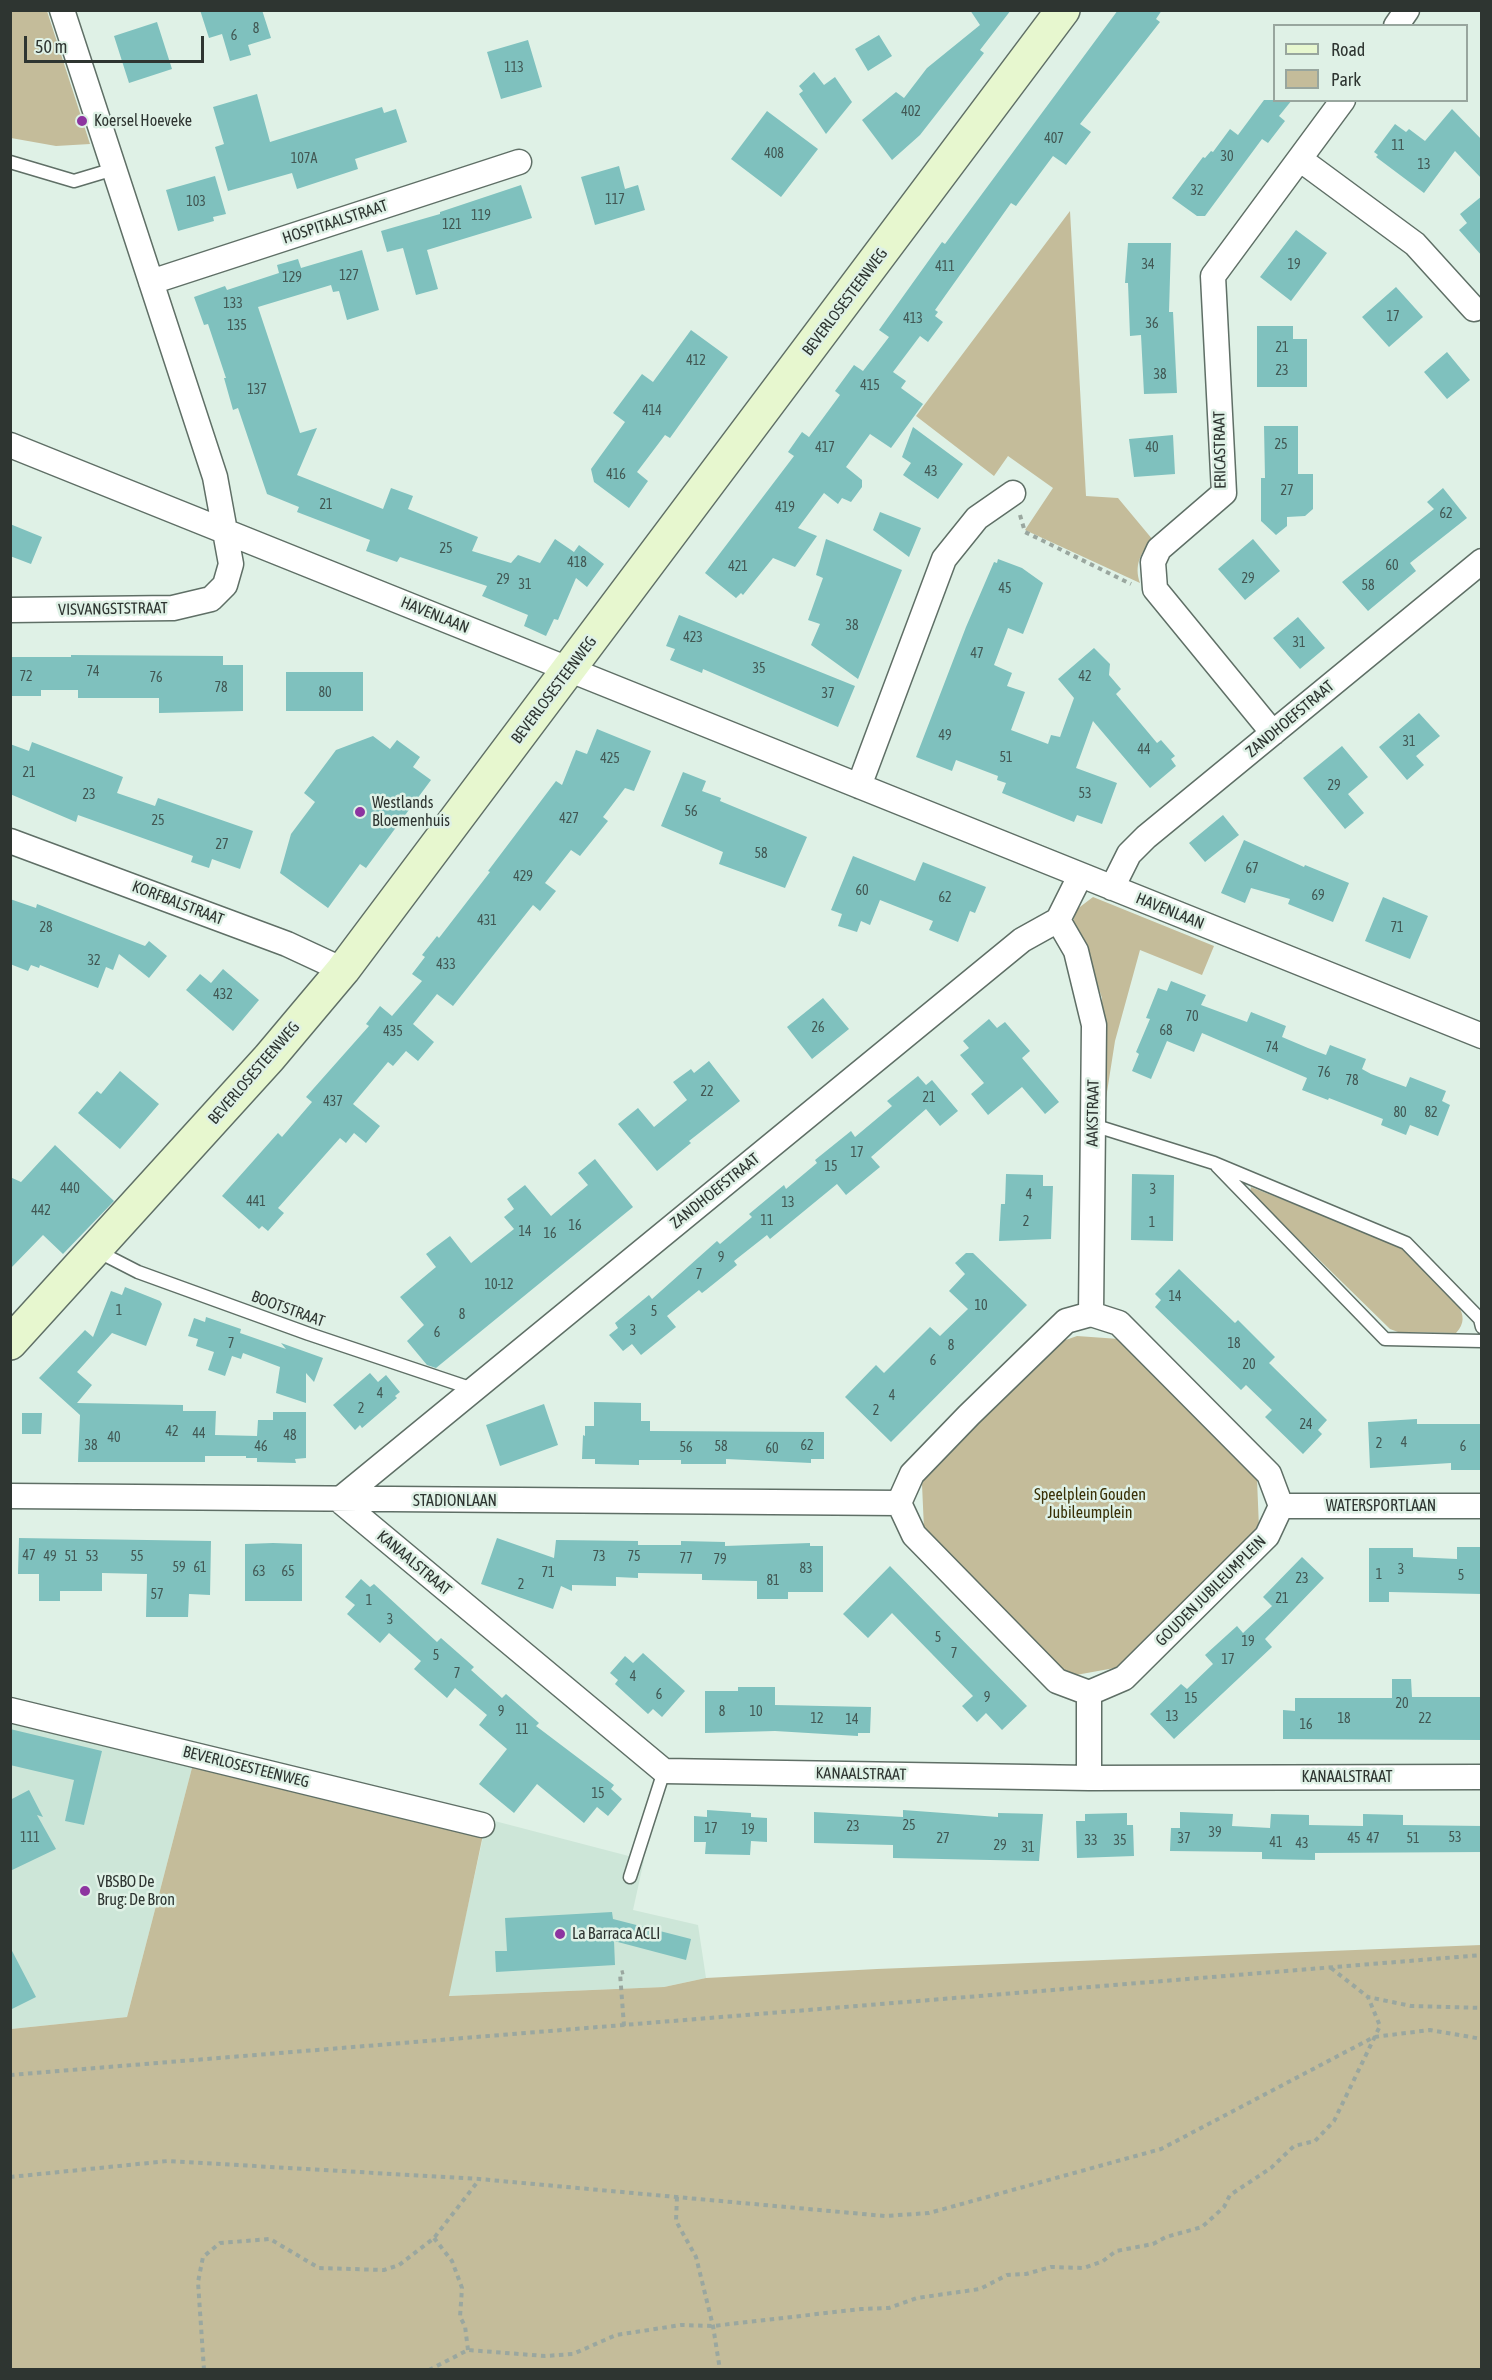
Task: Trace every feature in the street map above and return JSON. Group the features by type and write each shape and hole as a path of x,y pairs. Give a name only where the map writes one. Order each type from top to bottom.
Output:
{"street":[{"path":"62,10 214,477 224,530"},
{"name":"BEVERLOSESTEENWEG","path":"10,1343 269,1058 343,970 1063,10"},
{"path":"1397,24 1407,10"},
{"name":"ERICASTRAAT","path":"1155,589 1153,562 1159,549 1224,493 1213,276 1301,160 1342,102"},
{"path":"1301,160 1415,244 1472,311"},
{"name":"HOSPITAALSTRAAT","path":"151,282 519,162"},
{"name":"HAVENLAAN","path":"10,445 571,668 1080,876 1482,1036"},
{"path":"859,786 944,559 977,518 1013,493"},
{"name":"VISVANGSTSTRAAT","path":"10,610 173,609 211,599 225,585 231,564 224,530"},
{"name":"ZANDHOEFSTRAAT","path":"1112,888 1129,854 1482,561"},
{"path":"1155,589 1273,733"},
{"name":"KORFBALSTRAAT","path":"10,841 287,944 343,970"},
{"path":"1058,920 1080,876"},
{"name":"ZANDHOEFSTRAAT","path":"339,1500 1022,940 1058,920"},
{"name":"AAKSTRAAT","path":"1058,920 1076,951 1094,1025 1091,1314"},
{"path":"1089,1778 1089,1693 1057,1681 914,1535 899,1503 912,1474 1066,1321 1091,1314 1119,1323 1269,1474 1281,1506"},
{"name":"STADIONLAAN","path":"10,1496 899,1503"},
{"name":"KANAALSTRAAT","path":"339,1500 664,1771 1089,1778 1482,1777"},
{"name":"WATERSPORTLAAN","path":"1281,1506 1482,1506"},
{"name":"GOUDEN JUBILEUMPLEIN","path":"1089,1693 1124,1678 1268,1536 1281,1506"},
{"name":"BEVERLOSESTEENWEG","path":"10,1710 482,1825"}],"lane":[{"path":"10,162 74,181 114,169"},
{"path":"1093,1125 1214,1162 1406,1243 1480,1319 1482,1327"},
{"path":"1214,1162 1384,1339 1482,1341"},
{"name":"BOOTSTRAAT","path":"96,1251 138,1272 309,1334 473,1389"},
{"path":"630,1877 664,1771"}],"path":[{"path":"1013,493 1025,532 1132,585 1155,589"},
{"path":"10,2076 1482,1955"},
{"path":"1331,1967 1368,1997 1412,2006 1482,2008"},
{"path":"624,1972 620,1973 624,2026"},
{"path":"429,2370 468,2350 545,2356 573,2354 616,2335 681,2325 713,2326 861,2308 889,2308 917,2298 980,2289 1007,2275 1026,2274 1051,2268 1084,2268 1103,2261 1116,2251 1153,2244 1166,2237 1202,2227 1224,2207 1230,2195 1271,2168 1294,2146 1315,2141 1334,2121 1380,2026 1368,1997"},
{"path":"10,2177 168,2161 479,2179 885,2216 929,2213 1161,2150 1374,2037 1430,2030 1482,2039"},
{"path":"204,2370 198,2282 203,2257 220,2243 270,2239 319,2268 384,2270 399,2265 434,2238 479,2179"},
{"path":"677,2197 676,2221 696,2258 713,2326 720,2370"},
{"path":"434,2238 452,2261 462,2288 460,2317 465,2326 468,2350"}],"shaded area":[{"name":"VBSBO De Brug: De Bron","path":"11,1721 193,1764 127,2017 11,2029"},
{"path":"487,1819 644,1860 633,1910 698,1925 706,1978 664,1987 448,1996"}],"green space":[{"path":"10,11 47,11 90,144 56,146 11,138"},
{"path":"1070,211 1086,496 1118,498 1153,540 1139,560 1140,583 1025,530 1053,488 1008,456 994,476 916,416"},
{"path":"1093,897 1214,946 1202,975 1140,950 1115,1041 1104,1111 1102,998 1084,945 1073,922 1076,910"},
{"path":"1251,1187 1398,1245 1458,1304 1463,1319 1459,1329 1456,1333 1398,1332 1390,1329 1250,1192"},
{"name":"Speelplein Gouden Jubileumplein","path":"1077,1336 1119,1339 1257,1479 1259,1528 1120,1667 1076,1675 1061,1670 924,1529 922,1484 927,1473 1060,1342"},
{"path":"193,1764 484,1830 449,1996 664,1987 706,1978 877,1969 1481,1945 1481,2369 11,2370 11,2029 127,2017"}],"building":[{"path":"200,10 262,10 271,38 248,45 251,55 230,61 222,34 209,38"},
{"path":"970,10 1011,10 980,50 984,53 920,135 892,160 862,120 896,92 904,98 927,68 980,25"},
{"path":"1118,10 1162,10 1156,19 1160,22 1080,124 1091,132 1066,165 1053,156 1016,206 1011,203 935,310 938,312 935,316 943,322 928,342 920,336 893,372 906,381 901,388 923,404 891,448 870,434 846,467 862,480 862,487 851,502 842,498 838,504 824,493 798,528 817,536 795,567 773,558 743,595 741,593 736,598 705,573 794,456 788,452 802,432 809,437 840,395 835,391 854,365 863,371 889,337 879,330 942,242 945,244"},
{"path":"157,22 172,69 129,83 114,36"},
{"path":"879,35 892,56 868,71 855,49"},
{"path":"528,40 542,87 501,99 487,52"},
{"path":"814,72 824,85 835,77 852,102 826,134 799,94 803,91 799,86"},
{"path":"257,94 270,142 382,107 384,113 396,109 407,142 355,159 358,169 297,189 292,173 228,191 215,147 224,144 213,107"},
{"path":"1264,100 1290,102 1279,116 1285,121 1268,143 1262,139 1205,216 1197,216 1172,198 1203,157 1213,152 1230,129 1238,135"},
{"path":"1452,109 1482,140 1482,179 1455,151 1424,193 1376,157 1378,155 1374,152 1395,124 1406,132 1409,129 1425,141"},
{"path":"767,111 818,149 781,197 731,159"},
{"path":"619,166 625,189 638,185 645,210 595,225 581,177"},
{"path":"215,176 226,214 213,217 214,221 178,231 166,190"},
{"path":"521,185 532,218 427,250 438,289 416,295 403,248 387,252 381,231 440,214 440,212"},
{"path":"1482,196 1482,256 1459,230 1467,223 1460,214"},
{"path":"1296,230 1327,253 1291,301 1260,277"},
{"path":"1128,243 1171,243 1169,312 1173,312 1177,393 1144,394 1141,335 1130,336 1128,283 1125,283"},
{"path":"362,250 379,310 347,320 339,291 333,292 331,285 258,307 300,433 317,428 297,475 383,509 391,488 413,496 408,509 478,537 472,551 511,563 518,555 540,563 555,539 574,552 579,545 604,564 587,587 576,578 558,620 554,619 546,636 524,626 528,615 482,596 487,586 400,557 397,562 366,551 370,540 297,512 299,507 267,494 238,408 233,410 224,378 226,378 208,324 204,325 194,297 225,286 227,290 279,273 277,265 298,259 301,268"},
{"path":"1396,287 1423,317 1389,347 1362,317"},
{"path":"1257,326 1293,326 1293,339 1307,339 1307,387 1257,387"},
{"path":"691,330 728,357 670,438 665,435 637,472 648,481 629,508 594,482 591,469 625,422 613,413 642,374 653,382"},
{"path":"1447,352 1470,380 1447,399 1424,372"},
{"path":"1264,426 1298,426 1298,474 1313,474 1313,509 1305,516 1287,517 1287,526 1276,535 1261,521 1261,478 1265,478"},
{"path":"913,427 963,464 938,499 903,475 911,463 902,457"},
{"path":"1173,435 1175,474 1134,477 1129,439"},
{"path":"1443,488 1467,518 1410,563 1416,571 1368,611 1342,582 1434,509 1427,502"},
{"path":"880,512 921,528 909,557 873,530"},
{"path":"10,524 42,537 31,564 10,556"},
{"path":"826,539 902,570 858,679 811,645 820,624 808,620 823,578 816,575"},
{"path":"1253,539 1280,571 1245,600 1218,569"},
{"path":"998,559 1022,568 1043,583 1023,634 1008,628 994,665 1012,673 1007,686 1025,692 1011,730 1048,744 1051,735 1060,737 1074,698 1058,679 1094,648 1110,664 1109,675 1121,689 1116,694 1157,743 1161,740 1175,756 1171,759 1176,766 1150,788 1093,721 1076,768 1117,783 1102,824 1077,815 1074,822 1002,793 1006,783 997,780 998,776 956,760 952,771 916,757 966,627 994,562 997,563"},
{"path":"679,615 855,686 838,727 703,669 702,673 670,660 675,649 666,646"},
{"path":"1298,617 1325,648 1300,669 1273,638"},
{"path":"71,655 223,656 223,665 243,665 243,711 159,713 159,698 78,698 78,690 41,690 41,696 10,696 10,657 71,657"},
{"path":"286,672 363,672 363,711 286,711"},
{"path":"1419,713 1440,736 1416,756 1424,765 1407,780 1379,747"},
{"path":"597,729 651,751 634,791 625,788 603,817 608,821 580,856 571,850 545,883 556,891 540,911 533,905 453,1006 437,994 413,1024 434,1042 418,1061 406,1051 393,1066 388,1062 353,1104 380,1126 366,1143 354,1133 346,1143 340,1138 278,1208 284,1213 268,1231 262,1226 259,1229 222,1196 278,1133 282,1137 312,1102 306,1097 369,1026 366,1024 380,1006 392,1016 422,981 412,974 425,957 422,955 437,936 439,938 490,872 488,871 556,781 562,785 576,750 587,754"},
{"path":"373,736 390,749 397,740 420,757 413,767 431,780 366,868 360,864 328,908 280,873 291,834 315,802 304,793 336,750"},
{"path":"32,742 123,777 117,793 155,806 158,798 253,831 240,869 212,859 209,868 191,862 193,856 78,815 76,822 10,794 10,744 29,751"},
{"path":"1342,746 1368,777 1348,794 1364,813 1345,829 1303,778"},
{"path":"683,772 706,781 702,791 721,798 720,801 807,837 785,888 719,864 723,852 661,826"},
{"path":"1223,815 1239,835 1205,862 1189,843"},
{"path":"1244,840 1304,867 1305,865 1349,883 1333,922 1288,904 1290,899 1251,888 1245,903 1221,893"},
{"path":"853,856 915,881 923,862 986,887 975,913 970,911 958,942 929,930 933,921 880,900 870,925 861,921 857,932 838,926 842,914 831,910"},
{"path":"1383,897 1428,916 1410,959 1365,941"},
{"path":"10,899 36,908 37,904 145,946 149,941 167,956 149,978 119,954 113,970 106,967 98,988 40,965 39,968 31,965 28,971 10,964"},
{"path":"223,969 259,1000 233,1031 186,990 200,974 211,983"},
{"path":"1171,981 1206,995 1201,1005 1247,1022 1251,1012 1286,1026 1282,1037 1308,1048 1326,1055 1330,1045 1366,1059 1362,1069 1371,1074 1406,1087 1410,1077 1446,1091 1442,1101 1450,1105 1438,1136 1410,1125 1406,1135 1381,1125 1383,1119 1302,1090 1307,1078 1202,1033 1194,1052 1167,1041 1151,1079 1132,1071 1139,1054 1136,1052 1150,1019 1146,1018 1158,988 1167,991"},
{"path":"823,998 849,1029 812,1059 787,1027"},
{"path":"989,1019 997,1028 1005,1022 1030,1051 1022,1058 1059,1102 1045,1114 1022,1087 988,1115 971,1094 984,1083 960,1055 969,1048 963,1041"},
{"path":"709,1061 740,1101 689,1141 691,1143 657,1171 618,1124 638,1108 654,1127 687,1100 673,1082 691,1069 694,1073"},
{"path":"120,1071 159,1104 120,1149 78,1113 97,1091 101,1094"},
{"path":"918,1076 926,1085 932,1080 958,1111 940,1126 926,1109 871,1157 880,1167 846,1195 837,1184 770,1239 767,1235 734,1261 737,1265 706,1290 702,1293 699,1290 667,1316 676,1327 641,1355 632,1344 623,1351 609,1335 618,1328 615,1323 649,1295 652,1299 717,1241 720,1244 752,1217 749,1214 784,1185 786,1189 817,1163 815,1160 851,1131 855,1137 892,1106 887,1101"},
{"path":"55,1145 114,1201 63,1254 43,1235 10,1269 10,1177 21,1182"},
{"path":"595,1159 633,1207 436,1368 427,1365 407,1341 424,1325 400,1297 436,1267 426,1254 450,1236 471,1263 514,1229 504,1217 514,1209 507,1199 525,1185 551,1216 588,1185 578,1173"},
{"path":"1006,1174 1043,1175 1043,1186 1053,1186 1051,1239 999,1241 1001,1204 1005,1204"},
{"path":"1132,1174 1174,1175 1173,1241 1131,1240"},
{"path":"966,1253 973,1253 1027,1305 891,1442 845,1397 876,1365 884,1373 930,1327 940,1336 968,1309 949,1291 965,1274 955,1263"},
{"path":"1179,1269 1235,1323 1238,1320 1275,1357 1269,1363 1327,1420 1318,1430 1322,1434 1303,1454 1265,1417 1272,1410 1246,1385 1241,1390 1155,1307 1161,1300 1155,1294"},
{"path":"125,1287 160,1301 162,1304 146,1346 112,1333 77,1372 92,1385 77,1403 183,1405 183,1411 216,1411 215,1435 257,1436 258,1420 273,1420 273,1412 306,1412 306,1458 295,1459 296,1463 257,1462 257,1458 246,1458 246,1456 205,1456 205,1462 78,1462 80,1415 39,1378 85,1330 93,1337 111,1291 122,1295"},
{"path":"206,1317 241,1329 240,1333 286,1349 281,1343 323,1358 314,1382 306,1373 306,1403 276,1393 280,1367 243,1353 241,1359 232,1356 225,1376 208,1370 214,1352 196,1346 198,1339 188,1336 194,1318 205,1322"},
{"path":"370,1373 378,1382 386,1375 400,1392 395,1396 397,1398 362,1428 360,1425 355,1430 333,1405"},
{"path":"594,1402 641,1403 641,1421 650,1421 650,1431 824,1432 824,1459 811,1459 811,1463 726,1459 726,1464 681,1464 681,1460 639,1460 639,1465 595,1464 595,1459 582,1459 585,1426 594,1426"},
{"path":"544,1404 558,1445 500,1466 486,1425"},
{"path":"22,1413 42,1413 41,1434 22,1434"},
{"path":"1417,1419 1417,1424 1482,1424 1482,1470 1451,1470 1451,1463 1370,1468 1368,1422"},
{"path":"19,1538 211,1541 210,1595 189,1594 188,1617 146,1617 147,1574 102,1573 102,1591 60,1591 60,1601 39,1601 39,1574 18,1574"},
{"path":"497,1538 554,1558 556,1540 638,1541 638,1545 681,1545 681,1541 725,1542 725,1546 810,1543 810,1546 823,1546 823,1592 788,1592 788,1599 757,1599 757,1581 702,1580 702,1574 638,1573 638,1578 616,1577 616,1586 572,1585 572,1591 561,1586 553,1609 481,1584"},
{"path":"245,1544 302,1544 302,1601 245,1601"},
{"path":"1457,1547 1482,1547 1482,1594 1389,1592 1389,1602 1369,1602 1369,1548 1413,1548 1413,1557 1457,1559"},
{"path":"1302,1557 1324,1578 1265,1639 1272,1647 1174,1739 1150,1714 1181,1684 1187,1689 1213,1664 1205,1655 1237,1626 1243,1633 1272,1606 1263,1597"},
{"path":"890,1566 1027,1706 1002,1730 986,1713 977,1722 962,1706 973,1696 892,1613 868,1638 843,1614"},
{"path":"361,1579 370,1587 374,1584 437,1642 441,1638 474,1667 471,1670 502,1698 506,1694 539,1723 536,1726 614,1785 611,1789 622,1799 608,1816 597,1807 584,1823 537,1784 514,1813 479,1784 507,1749 479,1725 487,1715 455,1688 447,1698 414,1669 421,1661 389,1633 380,1643 347,1614 355,1605 345,1597"},
{"path":"643,1653 685,1691 662,1717 653,1709 648,1714 615,1684 618,1680 610,1673 625,1656 633,1663"},
{"path":"1392,1679 1411,1679 1412,1697 1482,1697 1482,1740 1283,1739 1283,1710 1295,1711 1295,1698 1392,1698"},
{"path":"738,1687 775,1687 775,1705 871,1707 870,1733 858,1733 858,1736 775,1731 705,1733 705,1691 738,1691"},
{"path":"10,1729 102,1751 84,1825 65,1821 74,1780 10,1765"},
{"path":"29,1790 43,1817 37,1815 56,1849 10,1871 10,1800"},
{"path":"707,1810 751,1813 751,1817 767,1818 767,1842 751,1841 750,1855 705,1854 706,1842 694,1842 694,1816 707,1817"},
{"path":"903,1810 998,1817 998,1813 1043,1814 1039,1861 893,1858 893,1845 814,1843 814,1812 903,1817"},
{"path":"1180,1812 1233,1814 1232,1826 1270,1828 1271,1814 1309,1815 1309,1825 1363,1826 1363,1814 1403,1815 1403,1825 1482,1826 1482,1852 1315,1853 1315,1860 1262,1859 1262,1852 1170,1851 1171,1828 1180,1828"},
{"path":"1127,1813 1127,1825 1133,1825 1134,1856 1077,1858 1076,1821 1085,1821 1085,1814"},
{"name":"La Barraca ACLI","path":"612,1912 613,1919 691,1939 686,1960 614,1941 615,1965 496,1972 495,1951 507,1951 505,1918"},
{"path":"10,1947 36,1997 10,2010"}],"place":[{"name":"Koersel Hoeveke","path":"82,121"},
{"name":"Westlands Bloemenhuis","path":"360,812"},
{"name":"VBSBO De Brug: De Bron","path":"85,1891"},
{"name":"La Barraca ACLI","path":"560,1934"}]}
